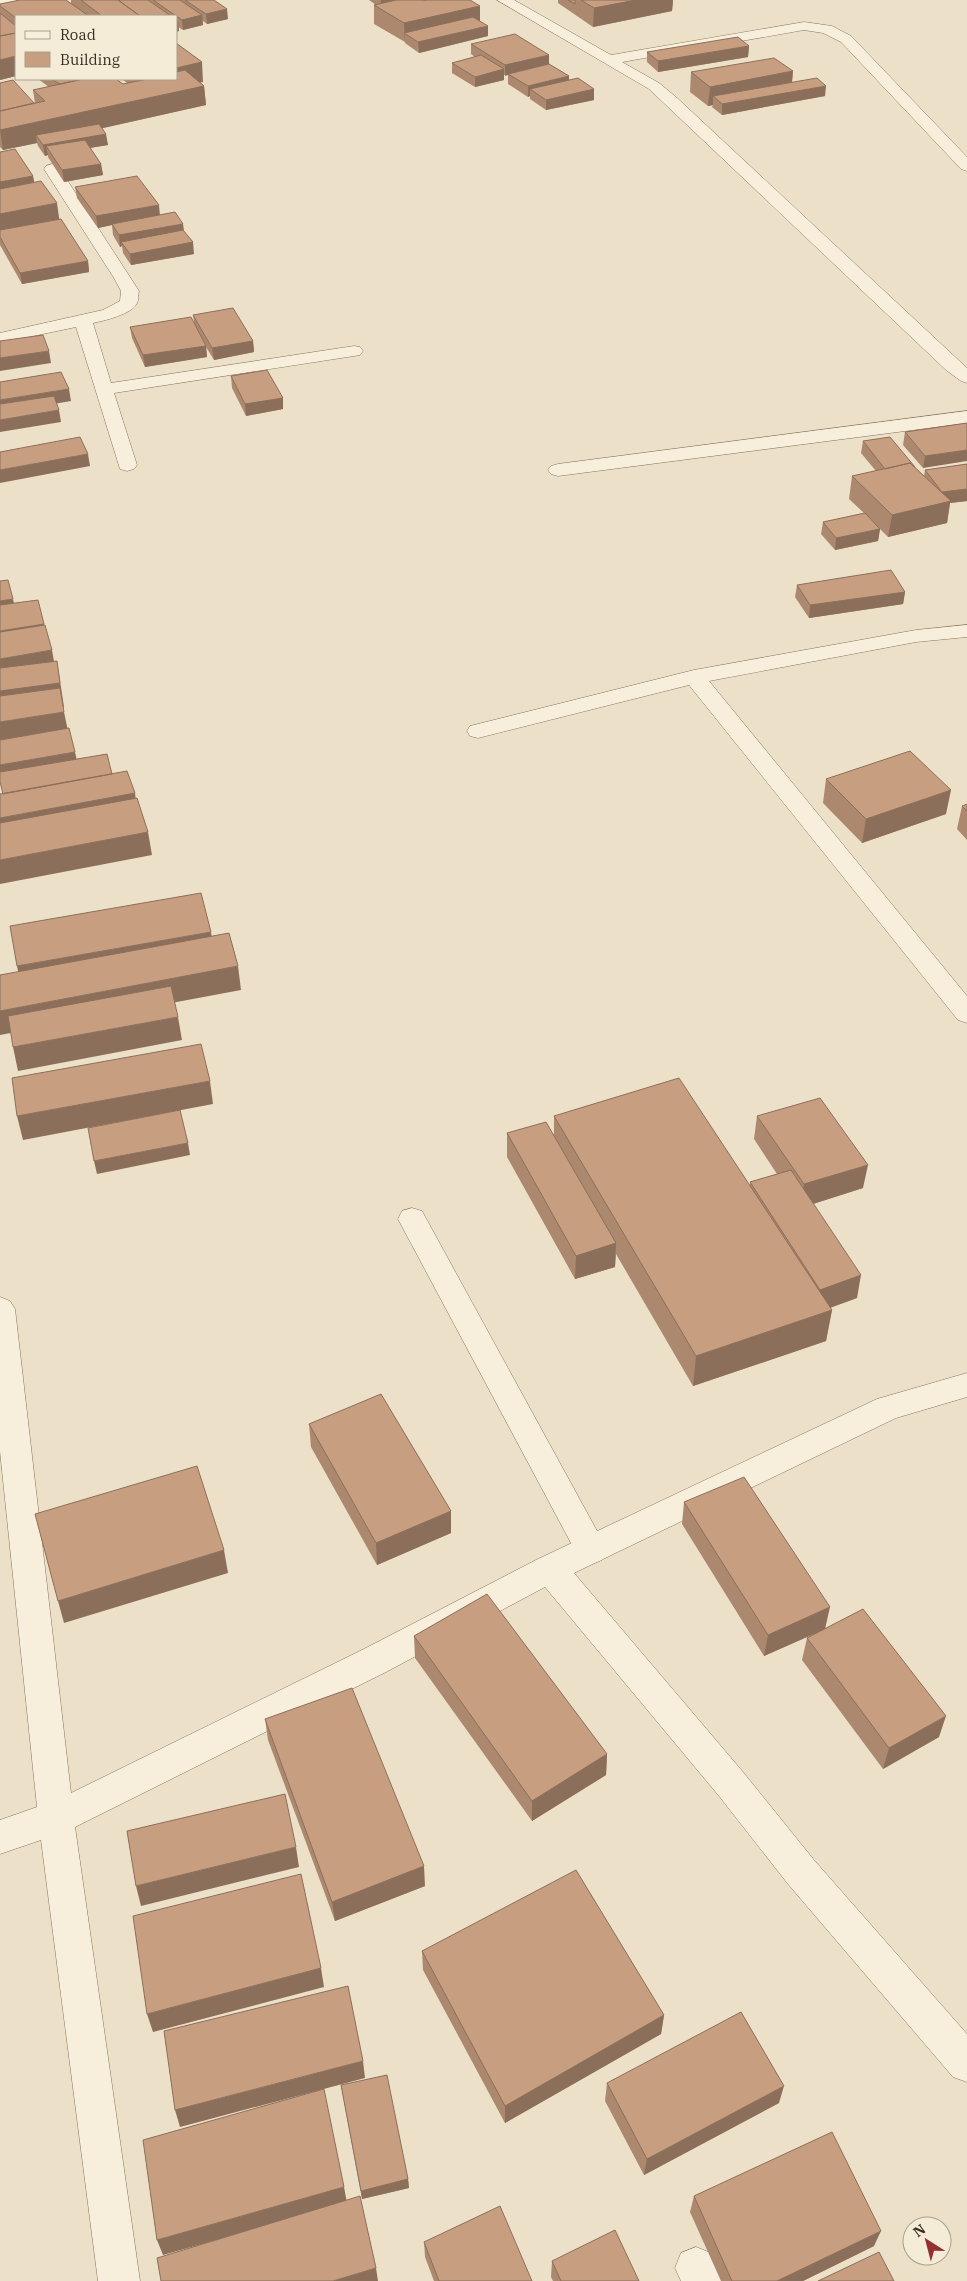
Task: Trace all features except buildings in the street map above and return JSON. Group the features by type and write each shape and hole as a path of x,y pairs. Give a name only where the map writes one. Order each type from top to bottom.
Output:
{"street":[{"path":"0,2 10,0"},
{"path":"504,0 654,86 672,100 952,366 967,376"},
{"path":"608,60 804,26 827,29 846,39 967,166"},
{"path":"0,338 109,314 129,303 130,291 52,170"},
{"path":"83,320 106,389 127,465"},
{"path":"106,389 354,351"},
{"path":"558,470 967,417"},
{"path":"478,731 694,677 916,636 967,631"},
{"path":"694,677 967,1014"},
{"path":"412,1219 591,1550"},
{"path":"0,1309 56,1818 119,2281"},
{"path":"0,1837 56,1818 374,1661 550,1568 888,1408 967,1384"},
{"path":"550,1568 731,1784 801,1872 967,2063"}]}
